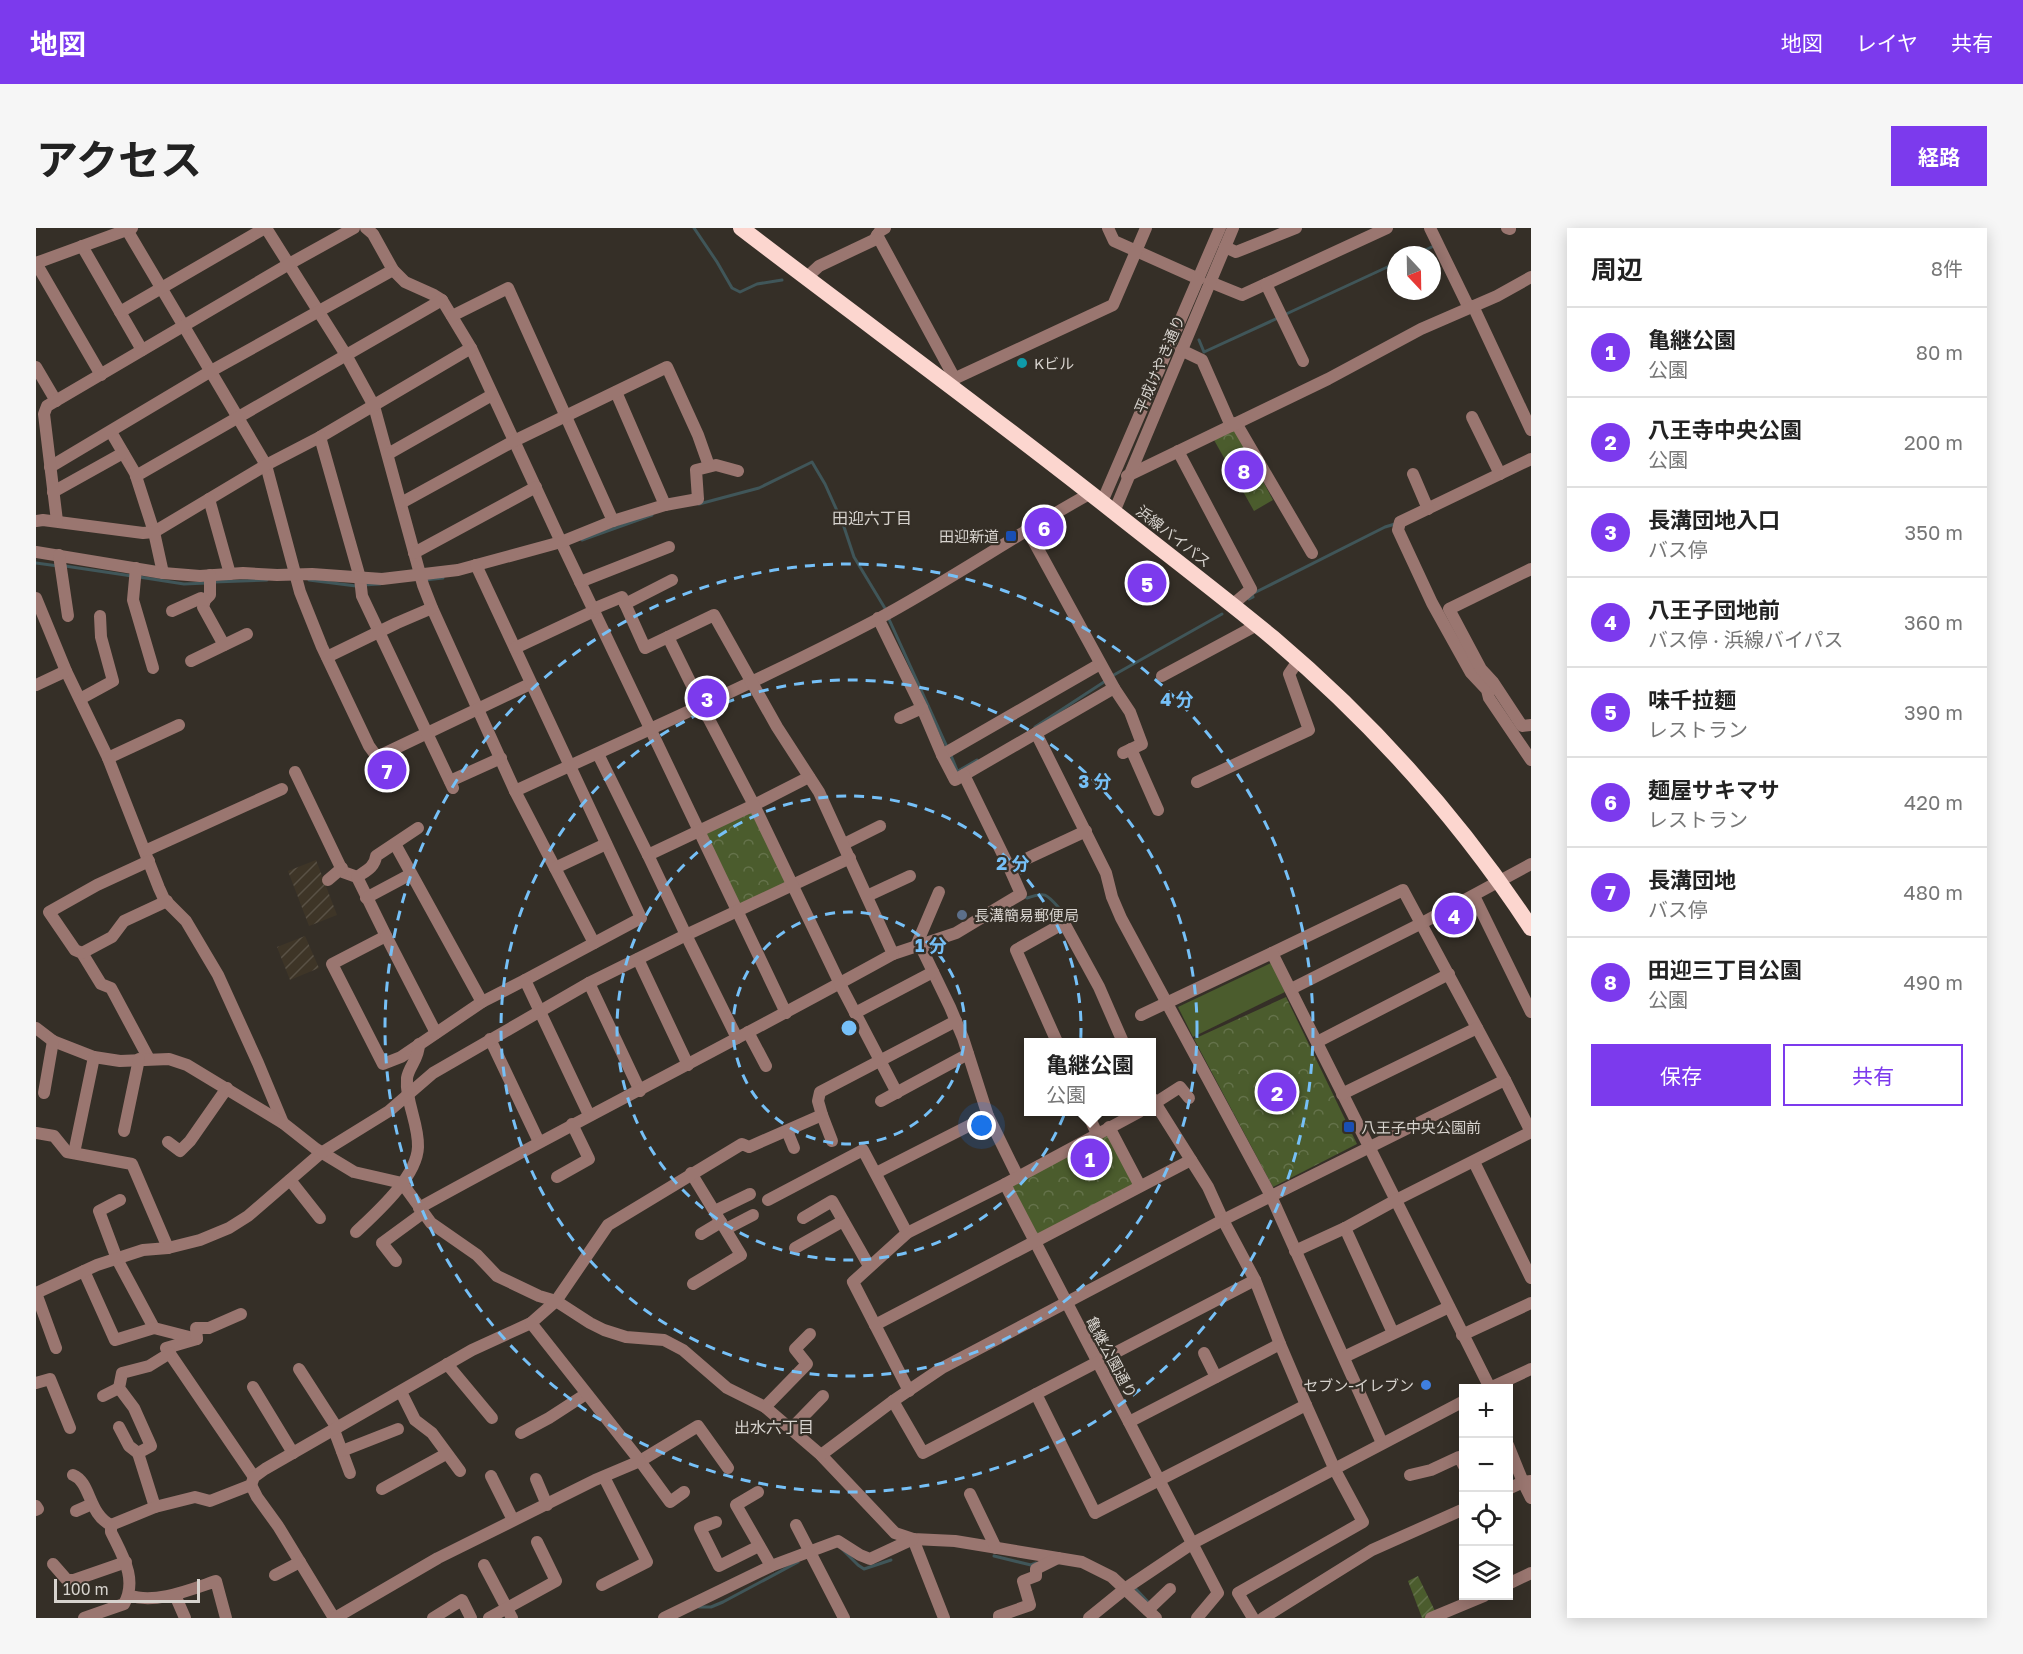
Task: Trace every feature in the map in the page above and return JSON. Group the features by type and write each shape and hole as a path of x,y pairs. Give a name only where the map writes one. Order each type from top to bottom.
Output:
{"highway":[{"name":"浜線バイパス","path":"741,228 806,278 950,381 1232,605 1298,661 1339,698 1449,817 1500,881 1531,928"}],"street":[{"path":"120,312 265,228 346,355 374,406 421,578 432,608 515,791 594,943"},
{"path":"57,521 44,414 47,406 354,228"},
{"path":"366,228 373,234 393,270 405,282 442,300 471,348 593,610 786,1013"},
{"path":"1108,228 1114,241 1242,295 1387,228"},
{"path":"806,278 819,266 874,240 881,232 950,381 1113,305 1146,228"},
{"name":"平成けやき通り","path":"1102,502 1127,476 1181,350 1205,281 1220,228"},
{"name":"平成けやき通り","path":"1102,502 1205,281 1225,247 1233,228"},
{"path":"1225,247 1236,252 1296,228"},
{"path":"1430,228 1527,409 1531,430"},
{"path":"101,375 36,263 129,229 183,326 266,465 300,592 327,657 369,746 377,757 530,684"},
{"path":"82,246 142,350"},
{"path":"50,467 211,371 393,270"},
{"path":"1127,476 1328,379 1421,329 1530,279"},
{"path":"1266,284 1303,361"},
{"path":"453,316 508,288 613,521"},
{"path":"136,476 442,300"},
{"path":"36,520 143,533 154,532 471,348"},
{"path":"1181,350 1202,360 1233,425 1312,553"},
{"path":"36,367 56,401"},
{"path":"401,503 514,441 667,367 698,435 709,466"},
{"path":"616,392 665,505"},
{"path":"388,454 492,395"},
{"path":"1472,417 1500,474"},
{"path":"111,432 136,476 154,532 163,573"},
{"path":"320,437 360,583 451,784 501,758"},
{"path":"1178,451 1251,589 1232,605"},
{"path":"53,492 123,453"},
{"path":"1531,459 1400,522 1398,530 1432,603 1471,672 1487,690 1489,698 1531,760"},
{"path":"36,552 163,573 328,574 360,583 382,579 421,578 478,567 561,542 613,521 665,505 698,499 696,470 716,465 738,471"},
{"path":"1413,474 1428,509"},
{"path":"414,553 536,487"},
{"path":"209,499 230,574"},
{"path":"515,791 702,706 878,618 1004,545 1027,529 1102,502"},
{"path":"1027,529 1100,664 1130,712 1142,744 1127,751 1158,810"},
{"path":"580,582 669,547"},
{"path":"58,555 68,616"},
{"path":"386,936 332,964 383,1064 401,1057 482,1002 641,918 530,684 478,567"},
{"path":"136,568 133,600 153,668"},
{"path":"1531,569 1449,609 1481,669 1522,726 1531,725"},
{"path":"210,575 210,595 203,607 224,645"},
{"path":"626,604 672,580"},
{"path":"515,648 622,597 645,648 714,615 777,727 819,792 893,954"},
{"path":"36,598 66,671 108,758 167,901 186,921 218,975 283,1123"},
{"path":"172,611 201,598 205,600"},
{"path":"327,657 432,608"},
{"path":"80,699 113,681 101,637 100,616"},
{"path":"878,618 955,780 1114,688"},
{"path":"1162,676 1257,626"},
{"path":"190,661 248,634"},
{"path":"668,637 754,805 840,984 897,1093"},
{"path":"1197,782 1309,730 1289,674 1298,661"},
{"path":"942,755 1100,664"},
{"path":"36,685 66,671"},
{"path":"900,718 922,708"},
{"path":"108,758 179,725"},
{"path":"1036,733 1106,873 1112,897 1121,918 1271,1196 1382,1443"},
{"path":"598,754 686,935 743,1035 766,1066"},
{"path":"295,772 344,872 357,877 436,1033"},
{"path":"396,1261 382,1243 421,1211 572,1124 688,1065 893,954 956,933 1021,894 964,775"},
{"path":"648,855 809,777"},
{"path":"124,1131 144,1059 111,988 101,984 82,953 75,950 49,912 147,856 282,789"},
{"path":"844,844 880,826"},
{"path":"357,877 368,870 375,862 376,856 418,828"},
{"path":"1009,867 1086,831"},
{"path":"395,844 482,1002"},
{"path":"555,868 606,844"},
{"path":"56,1348 36,1293 84,1271 143,1250 168,1248 200,1240 230,1228 248,1216 321,1153 389,1111 433,1073 589,982 850,858"},
{"path":"1291,989 1474,896 1531,864"},
{"path":"328,880 342,868"},
{"path":"366,898 411,874"},
{"path":"867,896 910,876"},
{"path":"1141,1015 1403,890 1531,1132 1345,1228 1295,1251"},
{"path":"918,946 939,892"},
{"path":"1474,896 1531,1012"},
{"path":"82,953 112,937 124,921 167,901"},
{"path":"1055,1038 1016,950 1064,923 1099,987 1121,1038"},
{"path":"918,946 956,1021 988,1116 1018,1177"},
{"path":"1272,953 1488,1384"},
{"path":"638,959 688,1065"},
{"path":"855,1013 933,972"},
{"path":"1317,1042 1449,974"},
{"path":"525,980 590,1115"},
{"path":"589,982 640,1090"},
{"path":"832,1141 818,1101 820,1092 956,1021"},
{"path":"36,1028 53,1041 94,1057 120,1060 169,1059 187,1065 283,1123 321,1153 354,1172 402,1183 431,1223 477,1255 497,1276 539,1296 556,1301 604,1330 626,1337 664,1340 683,1350 727,1388 765,1407 820,1455 895,1533 913,1539 955,1541 1082,1562 1097,1568 1126,1588 1152,1614 1170,1589"},
{"path":"1342,1094 1477,1028"},
{"path":"490,1039 539,1142"},
{"path":"44,1093 53,1041"},
{"path":"356,1232 402,1183 415,1161 418,1147 407,1076 419,1054 419,1044"},
{"path":"881,1101 968,1054"},
{"path":"74,1153 94,1057"},
{"path":"820,1455 942,1368 1223,1220 1505,1080"},
{"path":"1156,1100 1180,1087 1189,1098"},
{"path":"168,1142 180,1151 190,1141 227,1088"},
{"path":"1156,1108 1208,1187 1255,1280 1335,1470 1363,1522 1238,1593 1218,1593 1197,1618"},
{"path":"111,1526 155,1507 195,1497 210,1501 253,1481 293,1453 447,1364 531,1323 556,1301 608,1226 691,1173 742,1144 749,1147 822,1115"},
{"path":"876,1173 988,1116"},
{"path":"1089,1116 1097,1134"},
{"path":"909,1391 853,1282 907,1233 1005,1184 1131,1116"},
{"path":"557,1177 589,1159 572,1124"},
{"path":"1110,1127 1140,1186"},
{"path":"787,1131 794,1148"},
{"path":"36,1133 54,1136 67,1152 132,1164 168,1248"},
{"path":"768,1200 863,1150 907,1233"},
{"path":"875,1325 1191,1160"},
{"path":"1474,1162 1531,1278"},
{"path":"691,1173 741,1255 693,1284"},
{"path":"290,1180 320,1218"},
{"name":"亀継公園通り","path":"1005,1184 1218,1593"},
{"path":"701,1234 721,1221 750,1194"},
{"path":"120,1200 99,1211 117,1259 154,1328"},
{"path":"803,1218 832,1201 869,1266"},
{"path":"721,1221 753,1215"},
{"path":"795,1248 843,1221"},
{"path":"1345,1228 1393,1333"},
{"path":"84,1271 115,1340 154,1328 197,1339"},
{"path":"893,1401 923,1453 1255,1280"},
{"path":"1462,1335 1531,1303"},
{"path":"1344,1357 1449,1307"},
{"path":"197,1339 196,1328 209,1328 241,1314"},
{"path":"531,1323 670,1502 684,1492"},
{"path":"765,1407 807,1364 795,1348 810,1334"},
{"path":"197,1339 166,1348 253,1481 257,1497 335,1618 438,1558 640,1461 698,1426 728,1467"},
{"path":"1129,1422 1280,1344"},
{"path":"138,1453 151,1446 134,1408 119,1388 122,1373 149,1366 170,1353"},
{"path":"1204,1353 1216,1377"},
{"path":"447,1364 492,1418"},
{"path":"299,1369 335,1429 350,1473"},
{"path":"1499,1384 1531,1369"},
{"path":"36,1383 50,1379 70,1428"},
{"path":"252,1387 293,1453"},
{"path":"103,1396 119,1388"},
{"path":"401,1392 415,1420 432,1433 460,1471"},
{"path":"520,1433 549,1418 586,1394"},
{"path":"1036,1394 1095,1513 1306,1405"},
{"path":"791,1429 824,1396"},
{"path":"1089,1618 1126,1588 1193,1544 1459,1404"},
{"path":"119,1427 129,1446 138,1453 155,1507"},
{"path":"342,1450 398,1429"},
{"path":"1513,1453 1527,1482 1531,1498"},
{"path":"382,1490 446,1454"},
{"path":"1410,1475 1459,1460"},
{"path":"74,1475 82,1482 98,1517 111,1526"},
{"path":"491,1476 513,1520"},
{"path":"602,1585 647,1562 604,1477"},
{"path":"536,1479 547,1505"},
{"path":"1513,1487 1527,1482"},
{"path":"758,1492 736,1505 771,1566"},
{"path":"970,1494 996,1548"},
{"path":"76,1511 92,1504"},
{"path":"1263,1618 1372,1550 1459,1511"},
{"path":"716,1521 700,1528 719,1566 759,1546"},
{"path":"796,1525 844,1618"},
{"path":"84,1618 124,1604 129,1595 130,1571 111,1532 111,1526"},
{"path":"664,1618 771,1566 837,1541 860,1556 870,1559 913,1539"},
{"path":"913,1539 944,1618"},
{"path":"489,1618 509,1613 556,1581 537,1542"},
{"path":"999,1618 999,1616 1030,1605 1023,1581 1036,1576 1036,1569 1058,1558"},
{"path":"53,1564 67,1580 74,1580 126,1562"},
{"path":"275,1575 300,1562"},
{"path":"484,1565 509,1613"},
{"path":"1513,1582 1531,1574"},
{"path":"129,1595 138,1599 176,1594 216,1581 226,1618"},
{"path":"1238,1593 1253,1618"},
{"path":"176,1594 184,1618"},
{"path":"433,1618 462,1600 471,1618"},
{"path":"1431,1618 1474,1600"}],"shaded area":[{"path":"316,860 337,915 309,926 288,871"},
{"path":"305,936 319,968 290,980 277,947"}],"green space":[{"path":"1235,429 1273,500 1254,511 1214,440"},
{"path":"753,808 790,883 739,905 704,831"},
{"path":"1271,963 1285,992 1193,1037 1178,1007"},
{"path":"1286,997 1357,1144 1273,1187 1194,1039"},
{"path":"1108,1132 1136,1186 1036,1238 1009,1185"},
{"path":"1418,1576 1436,1613 1427,1618 1422,1618 1408,1581"}],"waterway":[{"path":"694,228 732,288 740,292 757,284 782,280"},
{"path":"1284,315 1387,267"},
{"path":"1199,340 1204,352 1278,318"},
{"path":"699,504 759,488 812,462 843,524 854,557 886,610"},
{"path":"582,540 652,515"},
{"path":"1249,599 1253,597 1252,594 1395,524"},
{"path":"36,563 58,566"},
{"path":"65,566 132,576"},
{"path":"139,577 184,584 207,583"},
{"path":"425,580 443,578"},
{"path":"213,582 267,580"},
{"path":"309,580 356,586"},
{"path":"363,585 380,584"},
{"path":"1112,676 1222,614"},
{"path":"888,617 947,747"},
{"path":"1035,727 1107,680"},
{"path":"950,753 959,775"},
{"path":"958,771 977,760"},
{"path":"1023,896 1027,898 1045,895 1059,908"},
{"path":"842,1549 864,1569 891,1560"},
{"path":"994,1556 1031,1565 1036,1563"},
{"path":"699,1607 711,1607 723,1602 798,1562"},
{"path":"1133,1586 1149,1603"}],"place":[{"name":"Kビル","path":"1022,363"},
{"name":"田迎三丁目公園","path":"1244,470"},
{"name":"麺屋サキマサ","path":"1044,527"},
{"name":"田迎新道","path":"1011,536"},
{"name":"味千拉麵","path":"1147,583"},
{"name":"長溝団地入口","path":"707,698"},
{"name":"長溝団地","path":"387,770"},
{"name":"長溝簡易郵便局","path":"962,915"},
{"name":"八王子団地前","path":"1454,915"},
{"name":"八王寺中央公園","path":"1277,1092"},
{"name":"八王子中央公園前","path":"1349,1127"},
{"name":"亀継公園","path":"1090,1158"},
{"name":"セブン-イレブン","path":"1426,1385"}],"district":[{"name":"田迎六丁目","path":"872,518"},
{"name":"出水六丁目","path":"774,1427"}]}
